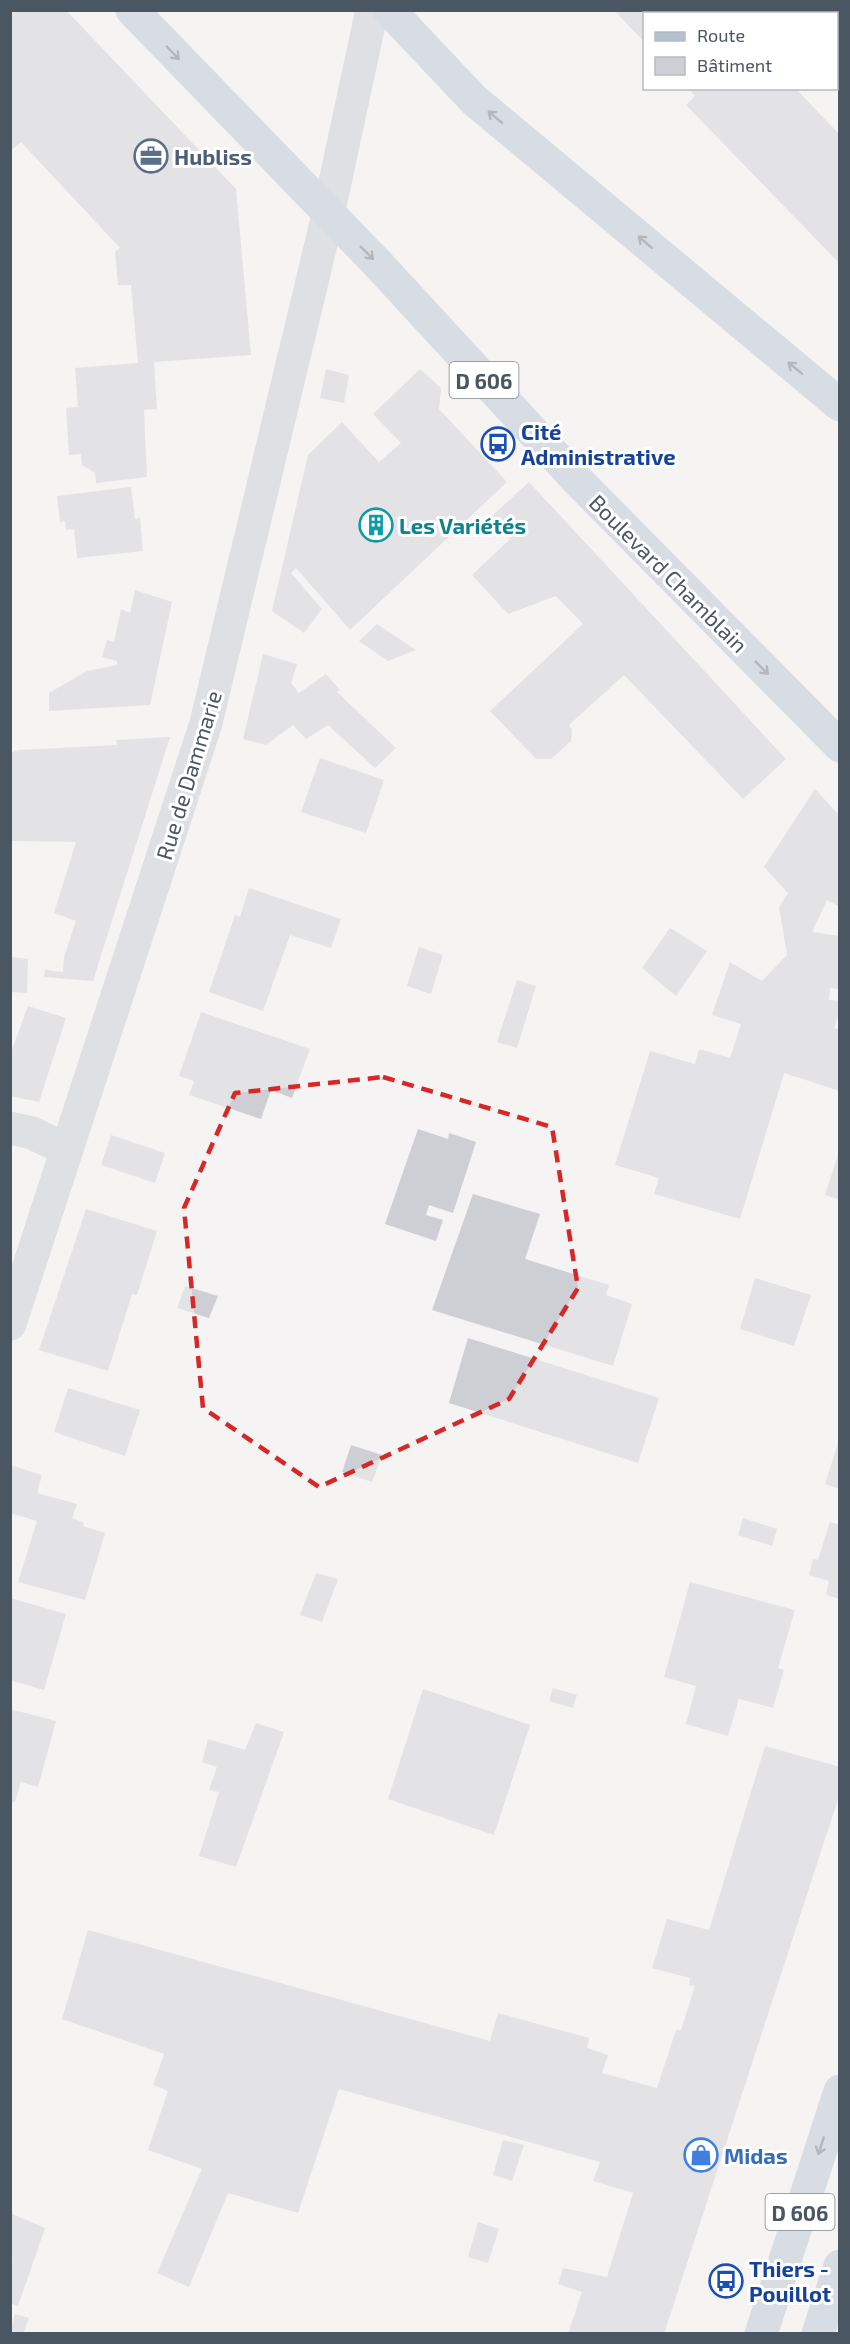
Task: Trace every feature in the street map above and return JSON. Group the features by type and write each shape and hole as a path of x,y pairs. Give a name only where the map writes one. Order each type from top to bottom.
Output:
{"main road":[{"name":"Boulevard Chamblain","path":"132,10 378,264 580,483 840,746"},
{"path":"388,10 474,100 840,405"},
{"name":"D 606","path":"761,2334 840,2091"},
{"path":"818,2334 840,2266"}],"street":[{"path":"328,214 372,10"},
{"name":"Rue de Dammarie","path":"10,1324 206,723 328,214"},
{"path":"10,1128 32,1133 67,1150"}],"highlighted area":[{"path":"383,1077 552,1127 578,1288 509,1399 319,1487 203,1408 184,1208 235,1093"}],"building":[{"path":"10,10 66,10 236,189 251,355 154,362 157,409 144,410 147,477 96,483 95,473 82,465 81,454 69,455 66,408 78,407 75,368 138,363 131,285 118,285 115,252 120,248 21,142 13,149 10,147"},
{"path":"614,10 729,10 730,12 643,12 643,41"},
{"path":"840,10 840,31 838,30 838,12 832,12"},
{"path":"690,90 797,90 840,135 840,264 686,105 695,96"},
{"path":"326,369 349,375 344,403 320,398"},
{"name":"Les Variétés","path":"420,369 441,388 439,409 507,482 350,630 296,568 291,573 322,609 304,633 272,611 308,455 342,422 379,462 401,443 373,414"},
{"path":"529,482 786,759 743,799 624,675 569,725 572,729 571,741 551,759 536,759 490,711 583,624 556,596 508,614 472,575 510,539 491,517"},
{"path":"131,487 135,519 140,518 143,551 77,558 74,529 66,530 65,521 60,522 57,496"},
{"path":"135,590 172,602 150,705 49,711 49,693 87,671 117,665 117,661 102,657 107,640 114,642 121,609 130,613"},
{"path":"377,624 416,650 388,661 359,641"},
{"path":"263,654 297,664 291,683 299,693 326,674 340,690 337,692 396,748 375,768 328,725 306,739 293,725 266,745 243,739"},
{"path":"170,737 93,981 44,977 45,970 63,972 64,957 76,921 54,913 76,842 10,841 10,753 19,750 117,745 116,740"},
{"path":"320,758 384,780 366,833 301,812"},
{"path":"815,789 840,816 840,907 827,900 812,932 840,936 840,989 830,988 829,1000 840,1001 840,1010 834,1028 840,1030 840,1091 784,1073 740,1219 654,1194 659,1178 615,1165 650,1051 695,1064 699,1049 730,1058 741,1024 712,1015 730,962 762,981 787,955 779,907 788,893 764,867"},
{"path":"249,888 341,919 331,948 290,935 263,1011 209,992 235,915 240,917"},
{"path":"670,928 707,951 676,996 642,968"},
{"path":"419,947 443,955 431,994 407,986"},
{"path":"10,957 28,959 27,993 10,992"},
{"path":"517,980 536,986 517,1048 497,1042"},
{"path":"28,1006 66,1018 39,1102 10,1096 10,1055"},
{"path":"201,1012 310,1049 292,1098 271,1090 261,1119 189,1095 194,1081 179,1076"},
{"path":"418,1129 448,1139 449,1133 476,1142 453,1213 429,1205 426,1215 443,1220 436,1241 385,1224"},
{"path":"111,1135 165,1153 155,1183 101,1165"},
{"path":"840,1152 840,1200 825,1195"},
{"path":"473,1194 540,1214 525,1259 609,1285 606,1295 632,1304 613,1366 432,1310"},
{"path":"86,1209 157,1231 137,1295 132,1294 108,1371 39,1350"},
{"path":"755,1278 811,1295 794,1346 740,1329"},
{"path":"185,1286 218,1296 209,1318 177,1308"},
{"path":"468,1338 659,1398 638,1463 449,1403"},
{"path":"68,1388 140,1410 125,1456 54,1432"},
{"path":"840,1440 840,1489 825,1484"},
{"path":"351,1445 382,1455 372,1482 342,1472"},
{"path":"10,1465 42,1475 37,1493 77,1504 72,1518 84,1523 83,1526 105,1533 85,1600 18,1582 37,1521 10,1513"},
{"path":"743,1518 777,1529 772,1546 738,1535"},
{"path":"830,1522 840,1525 840,1599 826,1595 829,1581 809,1575 813,1559 818,1560"},
{"path":"316,1573 338,1579 322,1622 300,1615"},
{"path":"690,1582 795,1610 778,1668 784,1670 773,1708 739,1699 728,1736 686,1724 696,1686 664,1677"},
{"path":"10,1598 66,1614 44,1690 10,1680"},
{"path":"553,1688 577,1695 573,1708 549,1701"},
{"path":"423,1689 530,1725 494,1835 388,1799"},
{"path":"10,1709 56,1721 38,1787 21,1782 15,1802 10,1801"},
{"path":"256,1723 284,1732 236,1867 199,1856 219,1792 209,1790 217,1767 202,1762 208,1739 245,1750"},
{"path":"765,1746 840,1767 840,1793 664,2334 568,2334 582,2292 558,2284 563,2268 607,2277 633,2193 593,2181 600,2162 339,2089 298,2213 228,2193 189,2287 157,2273 202,2169 148,2150 168,2091 153,2085 164,2054 62,2019 88,1930 490,2041 498,2013 589,2038 587,2048 608,2055 602,2073 657,2088 676,2030 681,2030 695,1986 689,1985 690,1978 652,1968 667,1919 709,1930"},
{"path":"503,2140 524,2145 512,2181 493,2175"},
{"path":"10,2213 45,2228 18,2306 10,2303 10,2263 13,2258 10,2257"},
{"path":"478,2222 499,2229 488,2263 468,2257"},
{"path":"15,2314 29,2318 23,2334 10,2334"}],"place":[{"name":"Hubliss","path":"151,156"},
{"name":"Cité Administrative","path":"498,444"},
{"name":"Les Variétés","path":"376,525"},
{"name":"Midas","path":"701,2155"},
{"name":"Thiers - Pouillot","path":"726,2281"}]}
